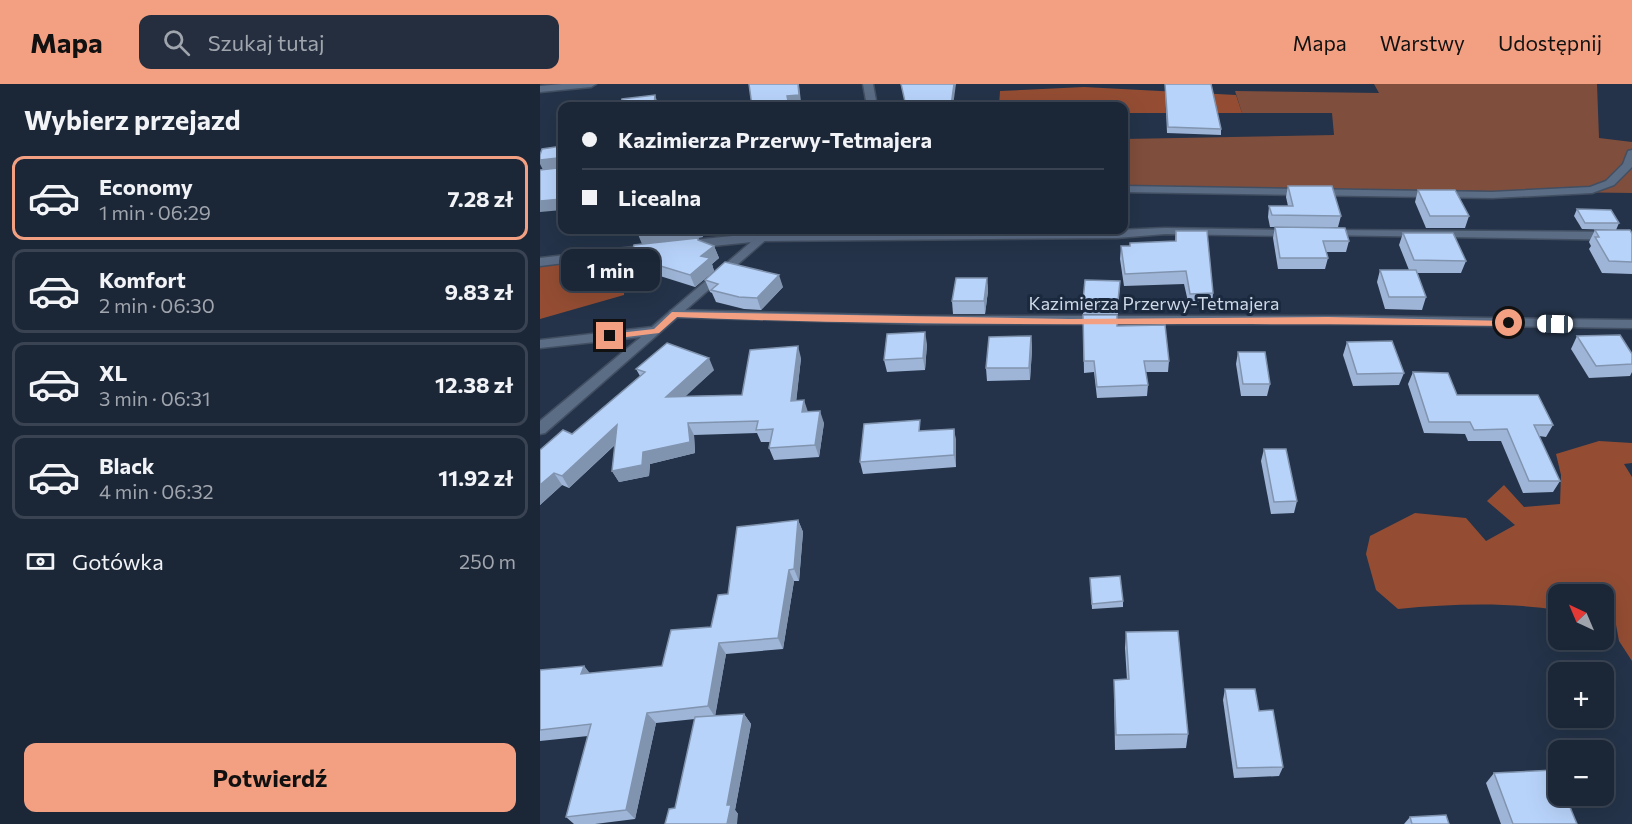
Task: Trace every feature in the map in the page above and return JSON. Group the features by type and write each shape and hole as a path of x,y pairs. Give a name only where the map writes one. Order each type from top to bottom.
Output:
{"street":[{"path":"540,89 591,84"},
{"path":"868,84 871,102"},
{"path":"1128,189 1492,195 1592,190 1610,183 1628,165 1632,153"},
{"path":"1128,233 1165,231 1632,236"},
{"path":"540,262 761,234"},
{"path":"540,429 766,234"},
{"name":"Kazimierza Przerwy-Tetmajera","path":"675,314 770,318 1069,322 1328,320 1632,324"},
{"path":"540,344 656,331"}],"shaded area":[{"path":"1374,84 1597,84 1599,138 1632,142 1632,193 1128,186 1128,139 1334,135 1332,113 1242,113 1235,91 1379,93"},
{"path":"1084,87 1236,95 1242,113 1128,113 1128,102 999,102 1000,91"},
{"path":"599,259 624,265 624,295 540,319 540,266"},
{"path":"1599,441 1632,443 1632,463 1624,464 1632,477 1632,661 1619,641 1614,614 1614,584 1548,584 1548,609 1478,605 1398,609 1376,590 1366,554 1370,536 1415,513 1466,518 1486,541 1515,525 1487,501 1504,485 1524,507 1560,504 1561,475 1556,454"}],"building":[{"path":"749,84 798,84 799,95 787,96 788,102 751,102"},
{"path":"901,84 954,84 952,102 905,102"},
{"path":"1165,84 1211,84 1221,129 1168,127"},
{"path":"655,95 654,102 621,102 622,99"},
{"path":"558,147 558,162 557,158 540,160 542,149"},
{"path":"557,168 558,199 540,201 540,170"},
{"path":"1288,186 1332,186 1341,216 1272,215 1269,206 1293,206"},
{"path":"1418,190 1455,190 1469,216 1430,216"},
{"path":"1577,209 1611,210 1619,223 1585,223"},
{"path":"1275,227 1345,228 1349,241 1323,241 1328,258 1280,258"},
{"path":"1595,230 1630,230 1632,262 1609,261 1595,237 1599,237"},
{"path":"1176,231 1207,231 1213,293 1190,294 1186,271 1125,274 1121,246 1130,246 1130,243 1176,241"},
{"path":"1403,233 1453,233 1466,261 1414,260"},
{"path":"698,238 714,246 701,256 710,258 690,275 654,264 628,267 634,245"},
{"path":"725,262 779,275 757,298 739,297 711,290 718,284 705,280"},
{"path":"1380,270 1416,270 1426,297 1389,297"},
{"path":"956,278 987,278 984,301 952,301"},
{"path":"1085,280 1120,281 1118,301 1083,301"},
{"path":"1083,315 1117,315 1117,326 1165,325 1169,361 1144,361 1148,385 1097,387 1094,361 1084,361"},
{"path":"925,332 923,358 884,360 887,334"},
{"path":"1620,335 1632,354 1632,364 1596,366 1577,336"},
{"path":"1031,336 1029,368 986,368 989,337"},
{"path":"1392,341 1404,373 1357,374 1347,342"},
{"path":"667,343 709,358 666,397 742,395 750,350 798,346 791,401 804,400 802,412 820,411 815,445 769,448 773,429 756,430 758,421 688,423 690,442 643,452 642,465 612,471 617,425 562,476 554,473 540,485 540,450 563,430 572,434 645,372 636,369"},
{"path":"1238,352 1265,352 1270,384 1243,384"},
{"path":"1413,372 1448,373 1457,395 1538,395 1553,425 1534,425 1560,481 1529,481 1507,429 1474,430 1470,422 1429,422"},
{"path":"920,420 919,431 954,429 954,455 860,462 864,424"},
{"path":"1264,449 1286,449 1297,501 1274,502"},
{"path":"798,520 794,569 789,570 778,638 719,643 708,706 647,713 626,810 566,817 591,724 540,730 540,670 584,666 581,674 662,666 671,630 711,627 718,595 728,594 737,527"},
{"path":"1120,576 1123,601 1092,604 1090,578"},
{"path":"1178,631 1188,734 1116,735 1114,680 1129,679 1126,632"},
{"path":"1225,689 1255,689 1259,711 1273,710 1283,767 1237,768"},
{"path":"744,714 727,805 731,805 727,824 665,824 669,809 675,808 695,717"},
{"path":"1548,770 1548,806 1570,806 1577,824 1513,824 1494,773"},
{"path":"1446,815 1449,824 1412,824 1410,817"}],"route":[{"path":"610,336 656,331 675,314 770,318 1069,322 1328,320 1509,323"}]}
